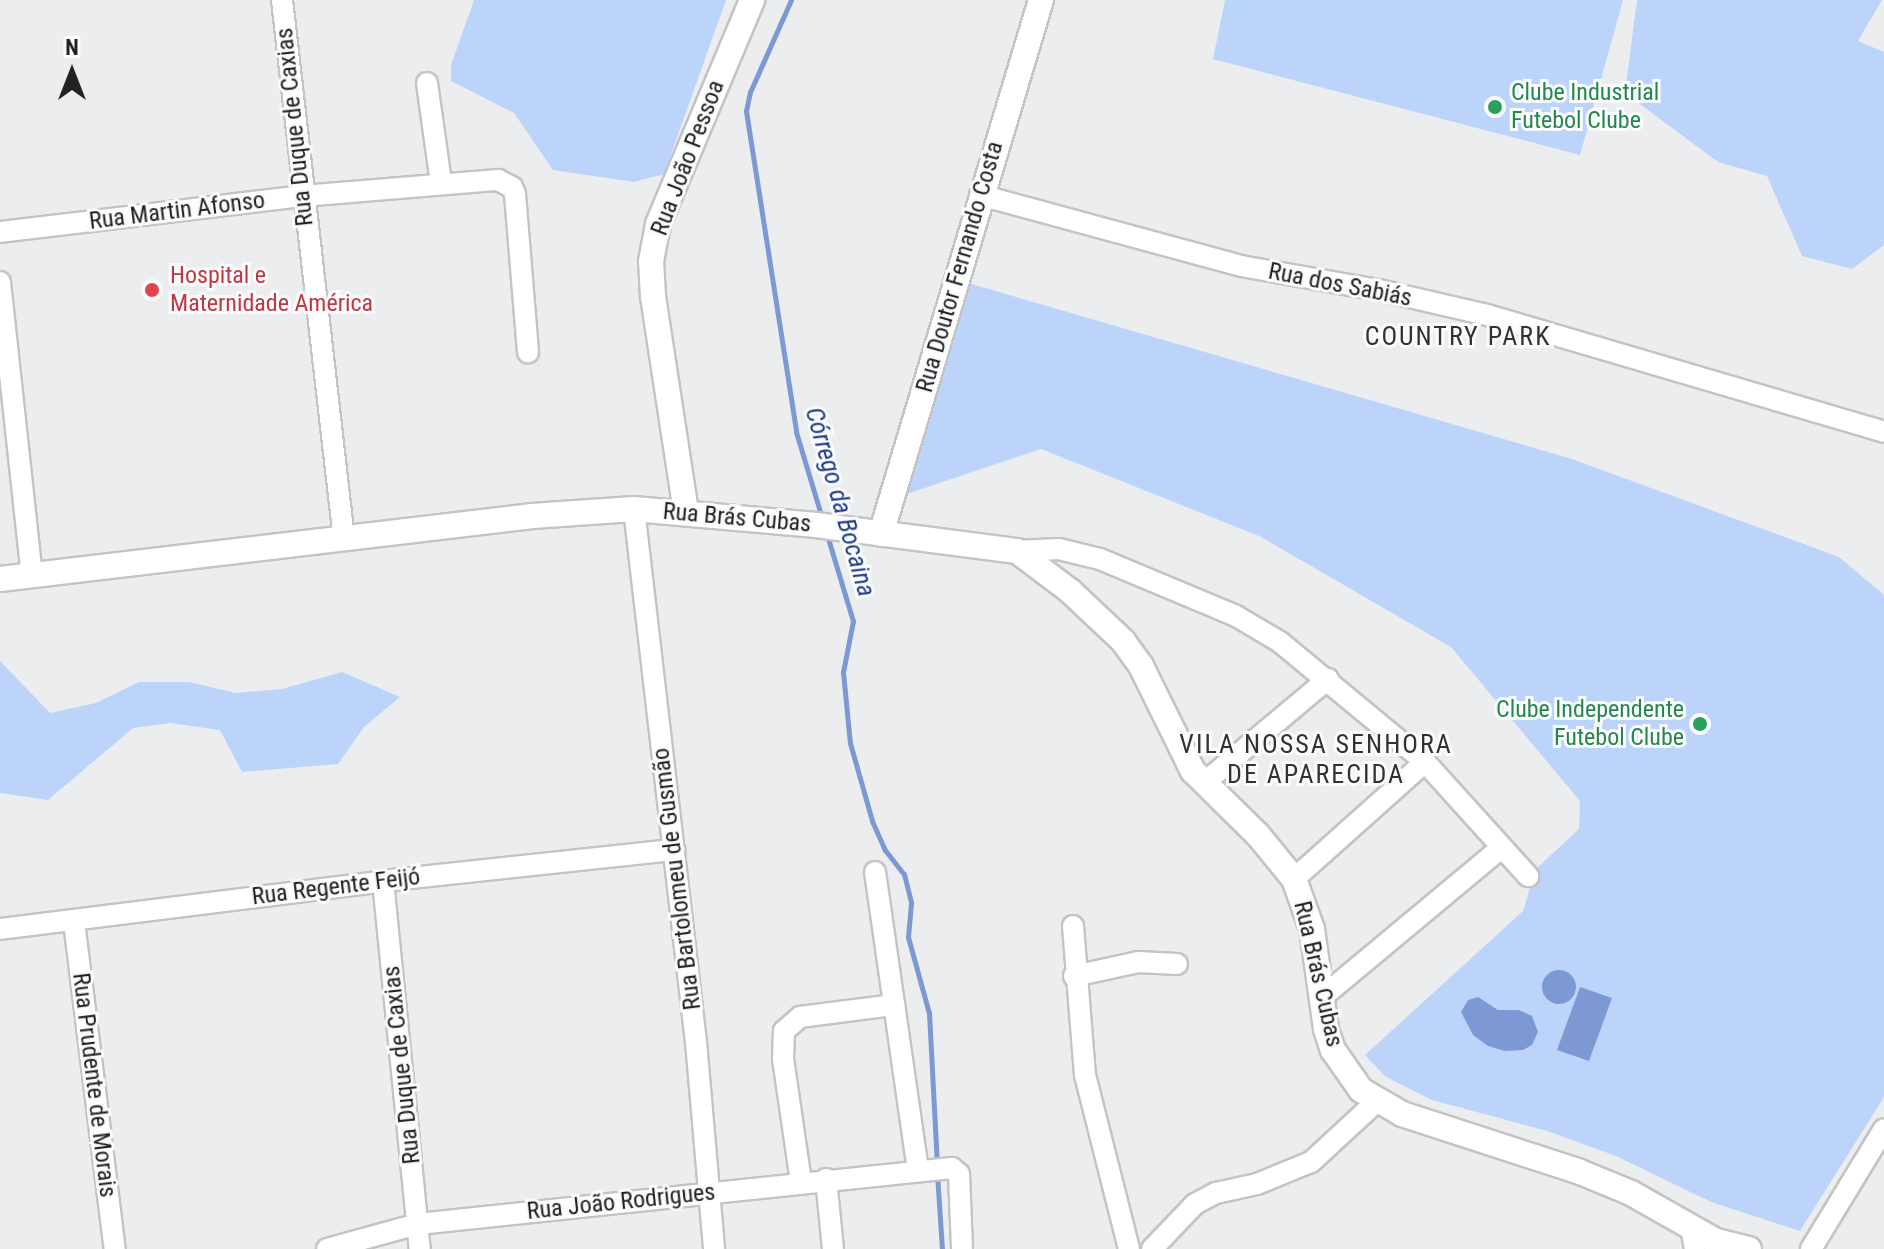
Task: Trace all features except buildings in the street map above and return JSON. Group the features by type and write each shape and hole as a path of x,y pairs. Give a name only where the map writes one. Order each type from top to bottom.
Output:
{"street":[{"name":"Rua Duque de Caxias","path":"282,0 302,196 344,539"},
{"name":"Rua João Pessoa","path":"686,512 653,297 651,261 658,224 752,0"},
{"name":"Rua Doutor Fernando Costa","path":"874,533 1041,0"},
{"path":"427,83 441,183"},
{"name":"Rua Martin Afonso","path":"0,232 302,196 498,180 512,187 515,194 528,352"},
{"name":"Rua dos Sabiás","path":"980,195 1241,266 1379,290 1487,315 1884,432"},
{"path":"0,282 32,576"},
{"name":"Rua Brás Cubas","path":"0,579 532,516 634,509 816,525 1017,551 1070,591 1133,653 1183,756 1204,783 1258,835 1294,879 1312,929 1321,998 1333,1050 1354,1082 1376,1102 1429,1124 1592,1177 1631,1193 1693,1238 1749,1249"},
{"name":"Rua Bartolomeu de Gusmão","path":"634,509 674,850 714,1249"},
{"path":"1017,551 1041,548 1076,552 1163,584 1236,616 1280,642 1425,762 1528,876"},
{"path":"1204,783 1328,679"},
{"path":"1294,879 1425,762"},
{"path":"1321,998 1501,848"},
{"name":"Rua Regente Feijó","path":"0,929 383,881 674,850"},
{"path":"875,872 922,1171"},
{"name":"Rua Duque de Caxias","path":"383,881 420,1249"},
{"name":"Rua Prudente de Morais","path":"74,922 115,1249"},
{"path":"1073,926 1074,976 1090,1102 1129,1249"},
{"path":"1074,976 1138,962 1177,964"},
{"path":"801,1182 783,1059 784,1031 800,1017 894,1005"},
{"path":"1152,1249 1195,1204 1216,1193 1257,1184 1311,1162 1376,1102"},
{"path":"1811,1249 1884,1129"},
{"name":"Rua João Rodrigues","path":"327,1249 418,1224 922,1171 953,1171 962,1249"},
{"path":"826,1179 833,1249"}],"shaded area":[{"path":"474,0 726,0 664,174 634,182 553,170 514,113 451,81 451,65"},
{"name":"Clube Industrial Futebol Clube","path":"1225,0 1623,0 1580,155 1213,59"},
{"path":"1637,0 1882,0 1858,41 1884,52 1884,245 1852,269 1802,256 1767,176 1718,162 1625,93"},
{"name":"Clube Independente Futebol Clube","path":"968,283 1572,459 1839,557 1884,595 1884,1097 1800,1231 1711,1202 1616,1156 1547,1131 1432,1100 1386,1077 1365,1055 1523,911 1536,869 1579,829 1580,801 1451,647 1259,536 1041,449 898,497"},
{"path":"0,661 50,713 96,703 139,682 189,682 236,693 282,689 342,672 400,697 364,727 338,764 242,772 220,730 170,723 133,728 48,800 0,793"},
{"path":"1559,970 1571,975 1576,987 1571,999 1559,1004 1547,999 1542,987 1547,975"},
{"path":"1580,987 1612,998 1589,1061 1557,1050"},
{"path":"1478,997 1498,1010 1519,1010 1532,1016 1538,1032 1532,1045 1523,1050 1505,1051 1488,1046 1473,1035 1461,1012 1468,1000"}],"waterway":[{"name":"Córrego da Bocaina","path":"791,0 750,92 746,111 796,432 822,518"},
{"name":"Córrego da Bocaina","path":"827,535 853,621 843,672 850,743 872,821 885,850 904,874 911,903 908,937 929,1013 937,1164"},
{"name":"Córrego da Bocaina","path":"937,1174 942,1249"}],"place":[{"name":"Clube Industrial Futebol Clube","path":"1495,107"},
{"name":"Hospital e Maternidade América","path":"152,290"},
{"name":"Clube Independente Futebol Clube","path":"1700,724"}],"district":[{"name":"COUNTRY PARK","path":"1458,337"},
{"name":"VILA NOSSA SENHORA DE APARECIDA","path":"1316,760"}]}
